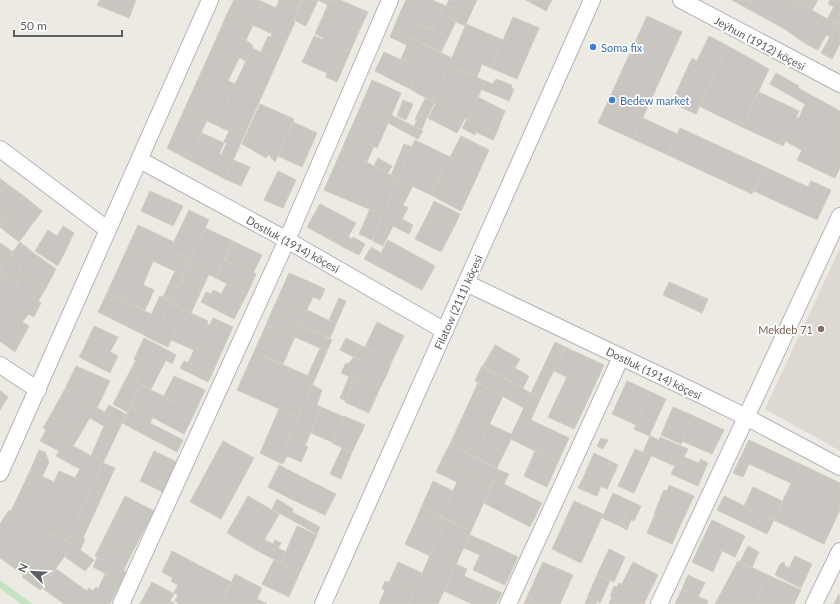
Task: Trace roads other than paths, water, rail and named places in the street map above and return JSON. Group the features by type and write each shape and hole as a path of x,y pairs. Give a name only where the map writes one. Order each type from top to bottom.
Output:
{"street":[{"path":"0,473 210,0"},
{"path":"121,604 287,240 390,0"},
{"name":"Filatow (2111) köçesi","path":"323,604 592,0"},
{"name":"Jeýhun (1912) köçesi","path":"681,0 840,84"},
{"path":"0,149 108,230"},
{"name":"Dostluk (1914) köçesi","path":"140,160 287,240 445,331"},
{"path":"659,604 840,216"},
{"name":"Dostluk (1914) köçesi","path":"466,283 746,417 840,468"},
{"path":"508,604 621,357"},
{"path":"0,365 38,390"},
{"path":"814,604 840,551"}],"place":[{"name":"Soma fix","path":"593,47"},
{"name":"Bedew market","path":"612,100"},
{"name":"Mekdeb 71","path":"821,329"}]}
